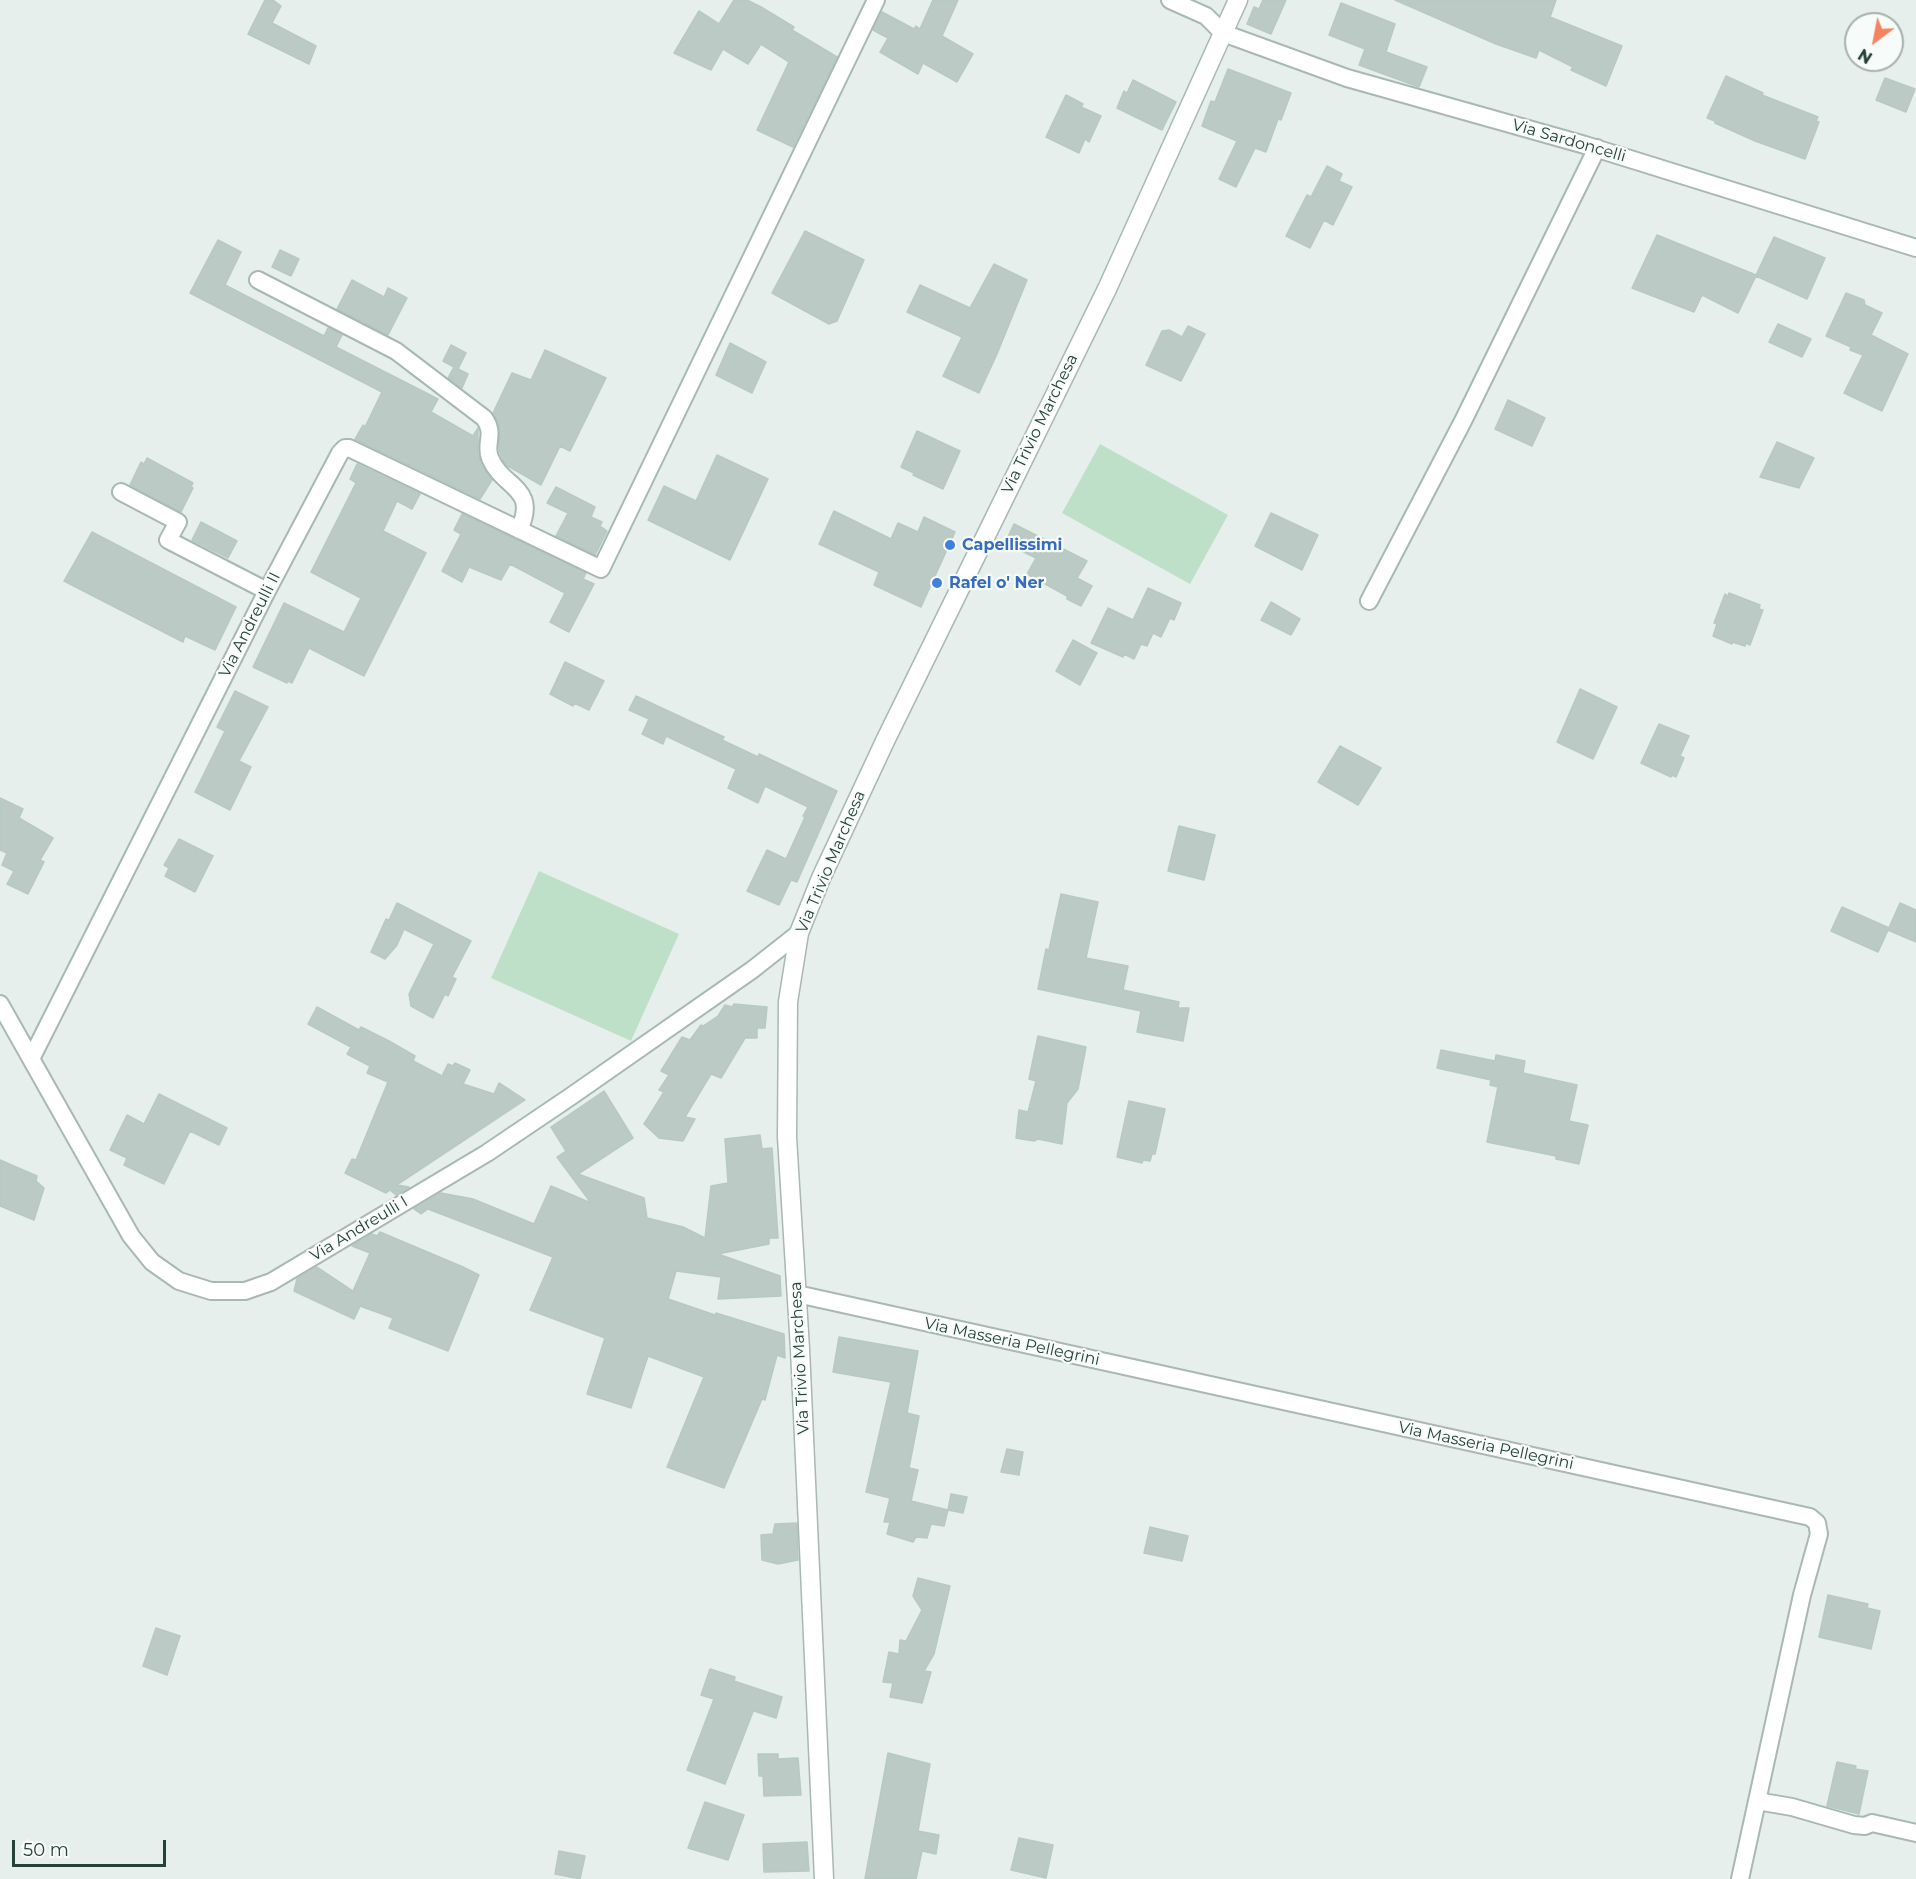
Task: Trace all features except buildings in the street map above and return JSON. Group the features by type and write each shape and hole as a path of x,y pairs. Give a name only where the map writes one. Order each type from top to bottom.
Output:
{"street":[{"name":"Via Andreulli II","path":"31,1059 267,591 340,453 345,448 601,569 876,0"},
{"name":"Via Sardoncelli","path":"1170,0 1206,16 1224,33 1347,78 1597,148 1916,248"},
{"name":"Via Trivio Marchesa","path":"824,1879 788,1137 788,1013 799,933 821,878 886,739 1107,289 1238,0"},
{"path":"1369,601 1468,411 1597,148"},
{"path":"258,280 396,351 484,418 490,426 489,456 494,465 523,496 525,516 519,530"},
{"path":"121,492 178,522 168,540 267,591"},
{"name":"Via Andreulli I","path":"0,1004 131,1236 152,1262 179,1281 211,1291 245,1291 271,1282 487,1153 752,970 799,933"},
{"name":"Via Masseria Pellegrini","path":"797,1294 1810,1517 1817,1523 1819,1534 1802,1595 1740,1879"},
{"path":"1757,1801 1792,1807 1854,1825 1865,1826 1872,1823 1916,1833"}],"green space":[{"path":"1100,444 1228,515 1190,584 1062,513"},
{"path":"539,871 679,934 631,1041 491,978"}],"place":[{"name":"Capellissimi","path":"950,545"},
{"name":"Rafel o' Ner","path":"937,583"}]}
